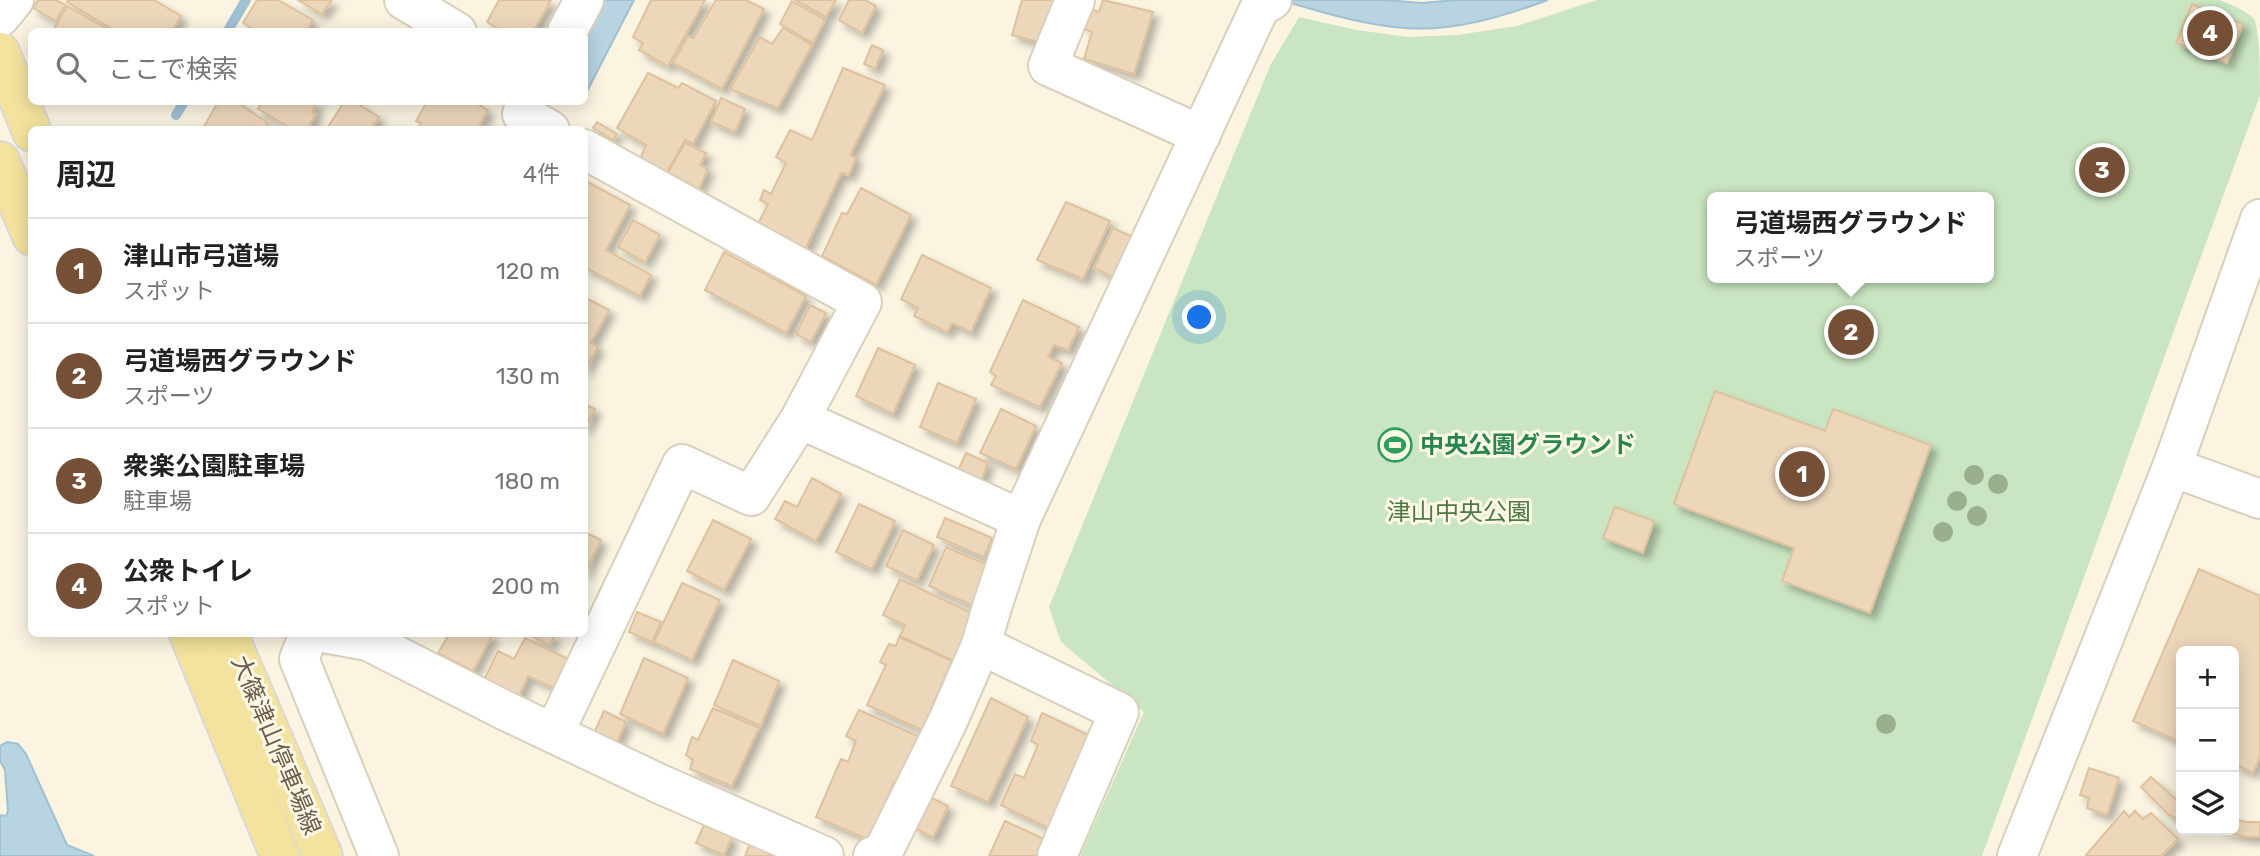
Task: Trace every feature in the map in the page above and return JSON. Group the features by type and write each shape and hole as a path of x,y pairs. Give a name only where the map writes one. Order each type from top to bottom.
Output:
{"main road":[{"path":"0,52 30,126"},
{"path":"0,161 28,227"},
{"name":"大篠津山停車場線","path":"190,637 280,856"},
{"name":"大篠津山停車場線","path":"230,637 323,856"}],"street":[{"path":"0,18 14,0"},
{"path":"404,0 450,28"},
{"path":"569,28 584,0"},
{"path":"1075,0 1048,66 1200,135"},
{"path":"873,856 882,855 947,723 981,645 1021,519 1260,7 1272,0"},
{"path":"554,733 682,464 751,496 800,419 862,302 588,151"},
{"path":"2022,854 2172,467 2260,219"},
{"path":"800,419 1021,519"},
{"path":"2172,467 2260,499"},
{"path":"308,637 299,659 379,856"},
{"path":"349,637 392,642 554,733 660,784 824,856"},
{"path":"981,645 1119,712 1057,856"}],"green space":[{"name":"津山中央公園","path":"1597,0 2220,0 2254,19 2259,44 2260,95 1982,856 1080,856 1144,712 1061,642 1049,607 1270,66 1299,17 1356,30 1408,37 1457,35 1517,26"}],"water":[{"path":"602,0 634,0 588,89 588,28"},
{"path":"1287,0 1385,0 1422,3 1456,0 1548,0 1478,22 1423,29 1363,22"},
{"path":"7,742 18,744 26,754 67,845 94,856 0,856 0,815 6,816 8,811 0,746"}],"building":[{"path":"38,0 56,0 65,5 56,21 33,8"},
{"path":"154,0 181,16 174,28 110,28 67,2"},
{"path":"257,0 278,0 313,20 308,28 251,28 243,23"},
{"path":"298,0 332,0 322,14"},
{"path":"499,0 551,0 535,28 497,28 487,22"},
{"path":"651,0 705,0 668,66 639,50 643,43 633,37"},
{"path":"716,0 746,0 764,9 722,89 673,63 688,36 693,38"},
{"path":"795,0 836,0 826,17"},
{"path":"849,0 865,0 876,6 862,33 839,20"},
{"path":"1022,0 1065,0 1043,43 1012,35"},
{"path":"1103,0 1153,12 1134,74 1084,59 1092,32 1084,29 1091,9 1099,12"},
{"path":"792,1 825,20 813,43 780,24"},
{"path":"2192,4 2243,24 2227,63 2176,43"},
{"path":"67,6 105,28 54,28"},
{"path":"783,28 812,45 778,108 730,89 760,37 772,44"},
{"path":"872,45 883,50 875,69 864,64"},
{"path":"843,68 885,85 850,155 856,158 849,175 841,173 805,250 788,243 790,239 758,224 768,204 760,200 764,190 771,194 786,163 776,157 790,130 812,140"},
{"path":"648,73 678,88 682,83 716,101 693,144 685,140 667,172 640,159 646,145 617,128"},
{"path":"721,98 745,109 735,132 711,122"},
{"path":"216,105 241,105 268,123 266,126 204,126"},
{"path":"260,105 316,105 312,112 316,114 309,126 287,126 258,109"},
{"path":"342,105 360,105 379,117 373,126 329,126"},
{"path":"425,105 479,105 488,110 480,124 483,126 420,126 421,123 416,121"},
{"path":"597,122 617,134 613,140 593,128"},
{"path":"685,143 706,153 700,165 708,169 699,189 668,173"},
{"path":"588,182 630,205 606,250 651,275 640,296 588,269"},
{"path":"861,188 911,215 876,285 822,256 842,213 847,214"},
{"path":"1066,202 1110,221 1083,279 1037,260"},
{"path":"633,220 660,235 645,262 618,247"},
{"path":"1113,228 1135,238 1117,279 1094,268"},
{"path":"724,252 806,296 786,333 705,290"},
{"path":"922,255 991,288 971,332 952,323 947,332 914,316 918,308 901,299"},
{"path":"588,299 609,310 591,343 598,347 588,364"},
{"path":"1023,300 1079,327 1068,350 1054,345 1048,357 1062,363 1040,407 991,385 996,376 990,372"},
{"path":"810,305 826,313 811,342 796,334"},
{"path":"878,348 915,365 893,414 856,396"},
{"path":"938,383 976,399 957,443 920,427"},
{"path":"1715,391 1825,431 1833,409 1931,445 1870,613 1782,581 1794,548 1674,504"},
{"path":"588,406 595,409 588,422"},
{"path":"1001,409 1036,426 1016,469 980,453"},
{"path":"966,453 988,463 980,483 957,473"},
{"path":"812,478 841,494 816,541 775,519 785,501 797,507"},
{"path":"859,504 895,521 872,569 836,552"},
{"path":"1615,507 1654,521 1643,553 1603,538"},
{"path":"945,518 992,538 984,557 937,537"},
{"path":"713,520 751,539 724,590 687,571"},
{"path":"903,530 934,545 917,580 886,566"},
{"path":"588,534 601,540 588,567"},
{"path":"946,547 990,566 972,605 929,586"},
{"path":"2199,569 2260,596 2260,756 2253,773 2239,766 2239,646 2176,646 2176,740 2133,721"},
{"path":"900,579 984,619 963,665 900,636 905,625 883,615"},
{"path":"682,583 720,600 692,660 654,642"},
{"path":"637,612 661,622 652,642 629,632"},
{"path":"447,637 491,637 473,671 438,653"},
{"path":"533,637 554,637 550,645"},
{"path":"899,637 952,661 922,730 867,705 886,665 880,662 889,644 896,646"},
{"path":"525,638 572,661 558,690 528,676 517,701 482,684 498,651 514,659"},
{"path":"644,658 688,678 663,734 620,714"},
{"path":"733,660 779,681 761,726 714,705"},
{"path":"991,698 1028,717 988,802 951,786"},
{"path":"713,708 759,728 732,786 690,769 693,760 686,755 692,737 698,740"},
{"path":"859,710 920,737 900,784 894,782 870,840 816,817 841,759 848,762 856,741 846,736"},
{"path":"604,711 626,722 617,742 595,731"},
{"path":"1042,713 1097,739 1055,831 1001,805 1015,774 1024,778 1038,745 1031,741"},
{"path":"2089,768 2119,778 2107,815 2087,808 2089,798 2080,795"},
{"path":"2151,777 2176,800 2176,818 2169,815 2141,787"},
{"path":"928,796 948,806 933,838 913,827"},
{"path":"2124,811 2129,817 2135,811 2143,819 2151,813 2178,839 2161,856 2087,856"},
{"path":"2239,820 2260,822 2260,837 2239,835"},
{"path":"1005,821 1048,841 1041,856 989,856"},
{"path":"704,825 732,837 724,855 696,843"},
{"path":"751,840 796,856 745,856"}],"waterway":[{"path":"229,28 246,0"},
{"path":"176,115 182,105"}],"place":[{"name":"公衆トイレ","path":"2210,33"},
{"name":"衆楽公園駐車場","path":"2102,170"},
{"name":"弓道場西グラウンド","path":"1851,332"},
{"name":"中央公園グラウンド","path":"1395,445"},
{"name":"津山市弓道場","path":"1802,474"}]}
